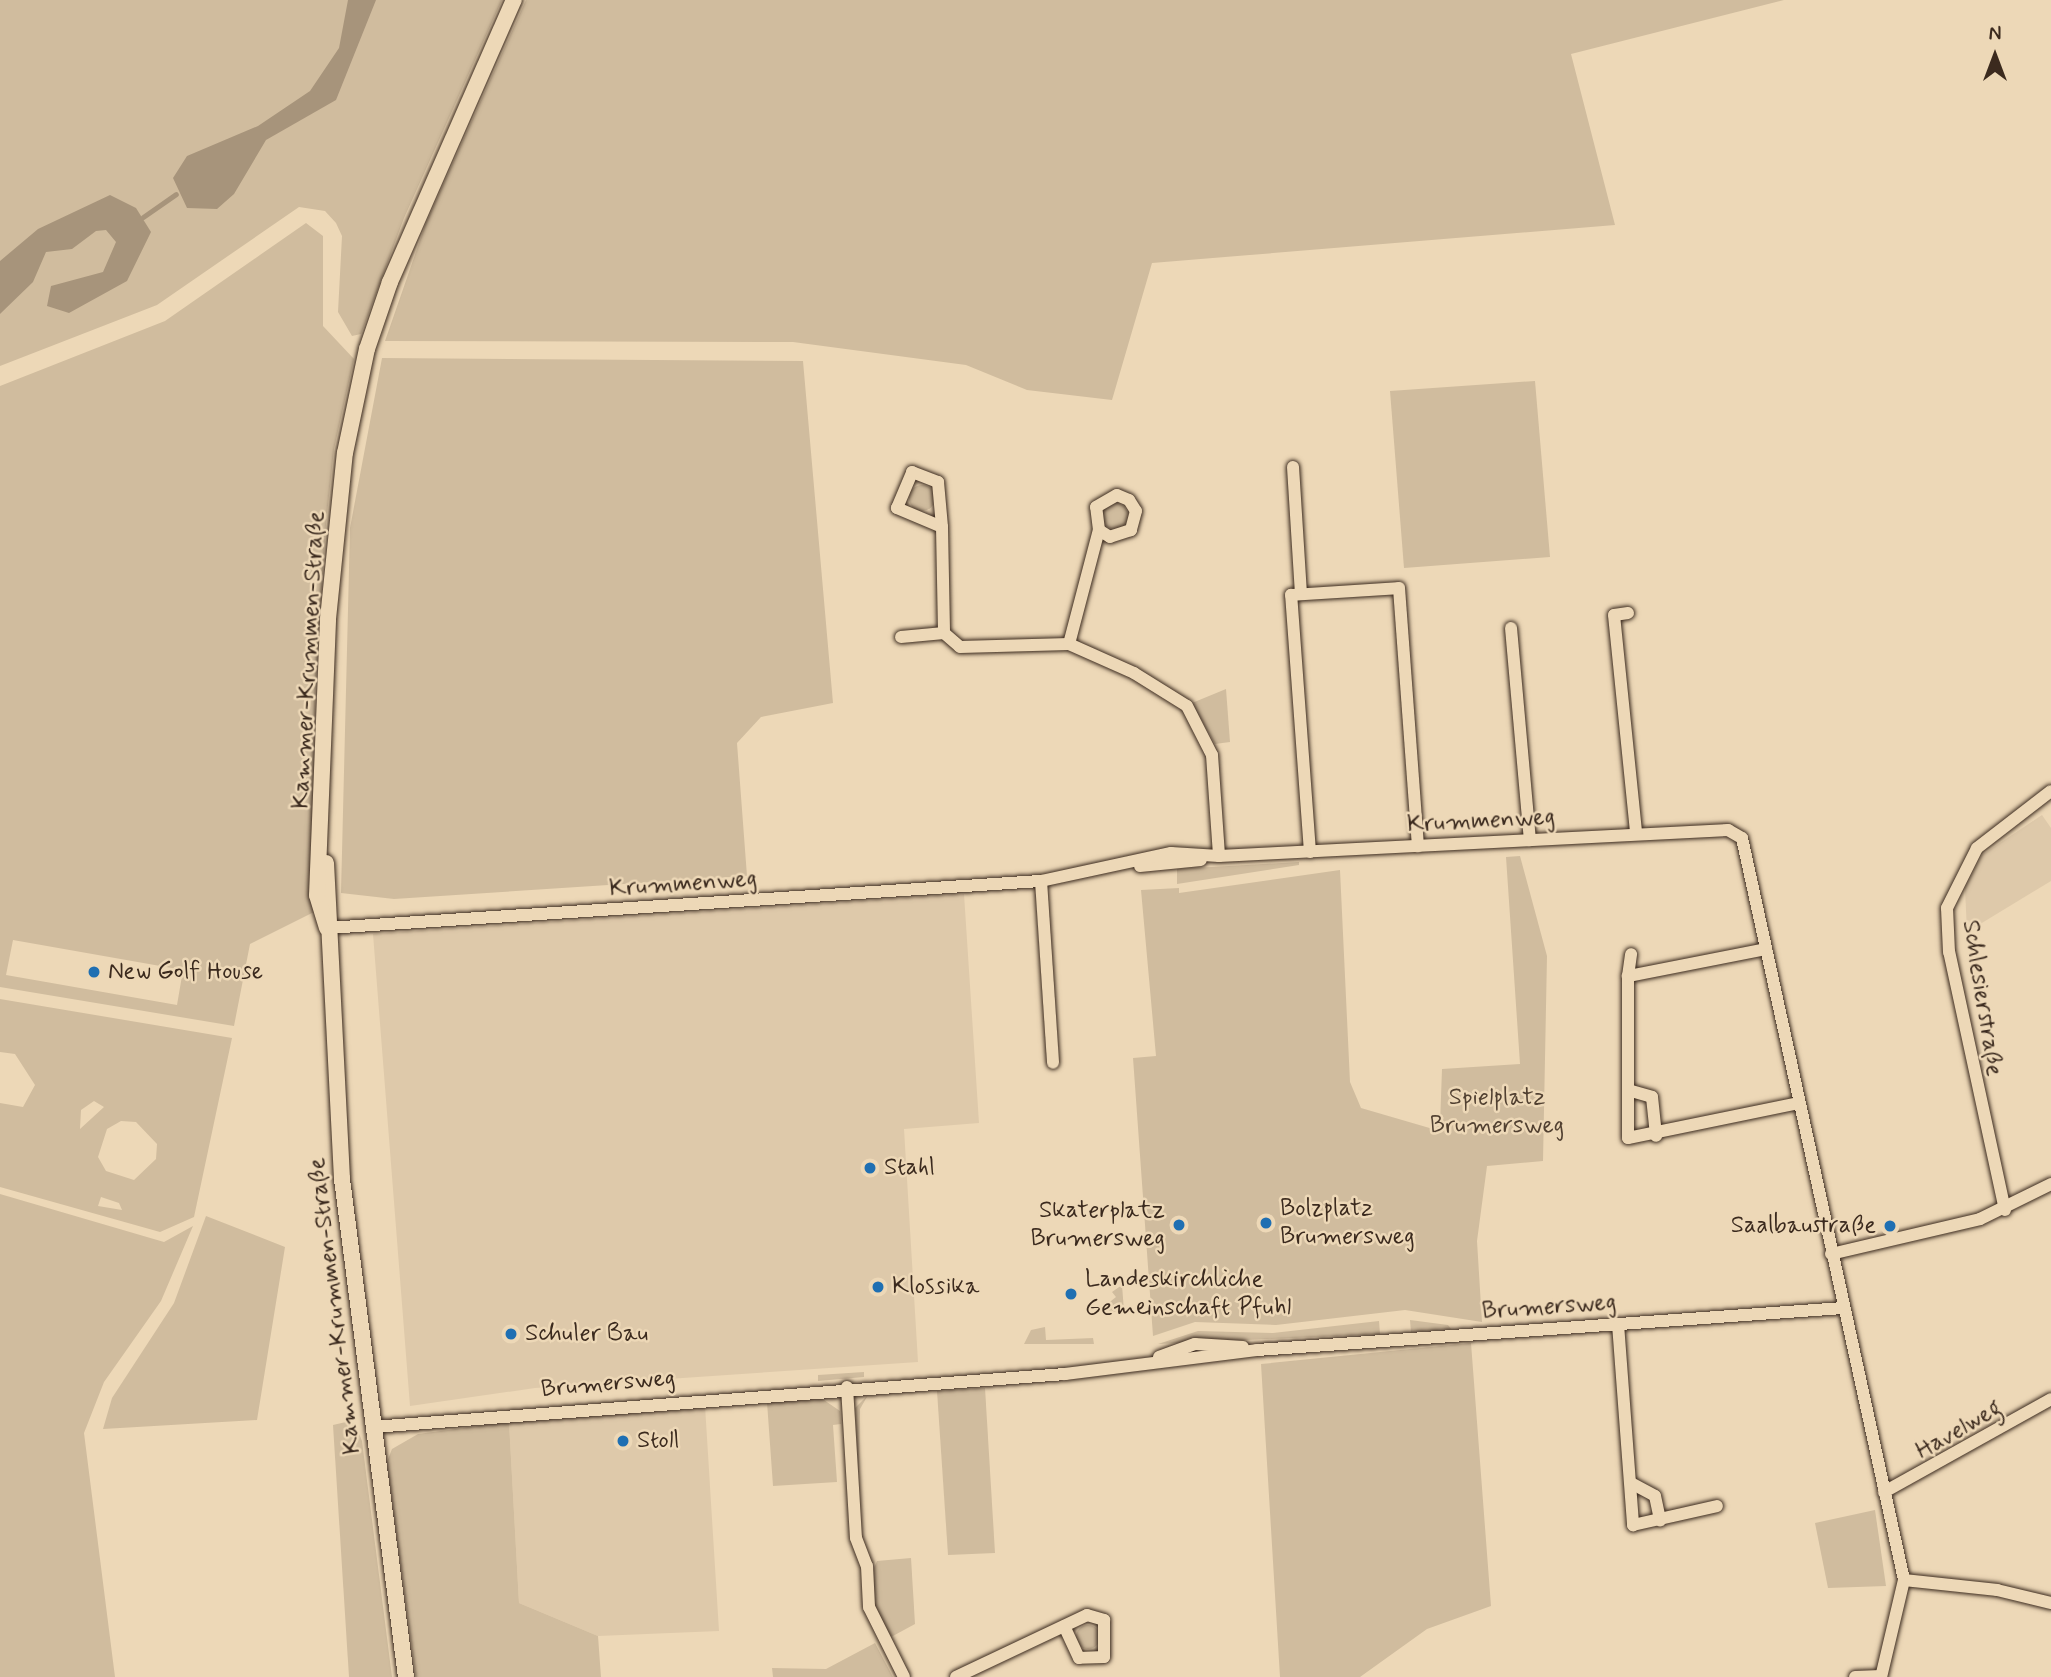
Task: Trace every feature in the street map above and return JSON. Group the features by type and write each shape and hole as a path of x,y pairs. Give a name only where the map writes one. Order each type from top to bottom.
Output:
{"street":[{"name":"Kammer-Krummen-Straße","path":"406,1677 342,1179 327,928 317,895 324,850 335,527 367,349 415,216 514,0"},
{"path":"1293,467 1301,594"},
{"path":"942,527 897,508 912,472 938,482 942,527 944,633"},
{"path":"1069,643 1099,530"},
{"path":"1310,852 1291,595 1399,588 1419,846"},
{"path":"1628,613 1614,615 1636,833"},
{"path":"1511,628 1530,840"},
{"path":"901,637 944,633 960,647 1069,643 1114,662 1186,706 1212,755 1219,856"},
{"name":"Schlesierstraße","path":"2005,1210 1949,952 1947,908 1977,848 2051,791"},
{"name":"Krummenweg","path":"327,928 1041,881 1115,866 1172,866 1219,856 1704,828 1742,838 1766,949"},
{"path":"1041,881 1053,1063"},
{"path":"1628,976 1766,949 1904,1580 1881,1676 1854,1677"},
{"path":"1631,954 1628,976 1628,1138 1656,1136 1799,1103"},
{"path":"1628,1090 1652,1097 1656,1136"},
{"path":"1831,1254 2005,1210 2051,1184"},
{"name":"Brumersweg","path":"373,1427 847,1387 1065,1374 1149,1362 1195,1344 1257,1350 1843,1308"},
{"path":"1618,1324 1633,1525 1717,1506"},
{"path":"847,1387 856,1538 867,1595 904,1677"},
{"name":"Havelweg","path":"1884,1492 2051,1399"},
{"path":"1631,1483 1655,1496 1660,1520"},
{"path":"1904,1580 2051,1603"},
{"path":"956,1677 1064,1626"}],"shaded area":[{"path":"348,0 376,0 336,100 266,140 234,194 217,209 187,208 173,178 187,156 258,126 310,91 339,48"},
{"path":"110,195 136,208 151,232 127,281 69,313 47,306 51,286 103,272 116,242 106,230 96,231 72,249 46,252 33,282 0,314 0,261 38,229"},
{"path":"2042,815 2051,828 2051,881 1967,932 1965,888 1982,855"},
{"path":"964,894 979,1123 904,1129 918,1362 535,1388 410,1406 373,934"},
{"path":"705,1406 719,1631 598,1636 519,1603 509,1422"}],"green space":[{"path":"0,0 502,0 404,218 361,334 352,336 338,312 342,236 336,223 325,211 299,207 157,305 0,366"},
{"path":"526,0 1784,0 1571,54 1615,225 1152,263 1112,400 1027,390 966,365 793,342 385,341 426,223"},
{"path":"306,223 323,236 323,326 354,359 334,449 326,524 315,695 314,912 250,944 234,1026 0,987 0,386 165,321","holes":["13,940 183,970 177,1005 6,975"]},
{"path":"382,358 803,361 833,703 761,717 737,743 747,876 394,899 341,893 350,528"},
{"path":"1535,381 1550,557 1404,568 1390,391"},
{"path":"922,485 931,489 935,498 931,507 922,511 913,507 909,498 913,489"},
{"path":"1115,503 1124,507 1128,516 1124,525 1115,529 1106,525 1102,516 1106,507"},
{"path":"1226,689 1230,742 1215,744 1192,703"},
{"name":"Spielplatz Brumersweg","path":"1520,856 1547,956 1543,1161 1487,1166 1477,1241 1482,1322 1405,1310 1276,1325 1195,1322 1153,1336 1133,1058 1156,1056 1141,890 1179,888 1179,893 1340,870 1350,1082 1361,1108 1433,1129 1440,1125 1442,1069 1520,1064 1506,857"},
{"path":"1299,862 1299,865 1177,884 1177,869"},
{"path":"0,999 232,1038 194,1217 160,1232 0,1187 0,1103 23,1107 35,1085 15,1054 0,1052","holes":["94,1101 104,1107 80,1129 81,1110","121,1121 136,1122 157,1144 156,1159 134,1180 106,1171 98,1157 107,1129","101,1197 119,1203 122,1210 98,1206"]},
{"path":"0,1194 164,1242 193,1226 161,1301 104,1382 84,1433 115,1677 0,1677"},
{"path":"206,1216 285,1247 257,1420 103,1429 112,1398 174,1303"},
{"path":"1122,1285 1124,1311 1110,1312 1106,1305 1116,1297 1112,1292"},
{"path":"1410,1320 1448,1325 1451,1329 1411,1332"},
{"path":"1379,1321 1380,1334 1158,1344 1198,1331 1273,1333"},
{"path":"1045,1327 1046,1340 1093,1338 1094,1344 1024,1344 1031,1330"},
{"path":"1471,1343 1491,1606 1427,1629 1360,1677 1280,1677 1261,1364"},
{"path":"864,1372 864,1377 818,1381 818,1375"},
{"path":"985,1388 995,1553 948,1555 937,1391"},
{"path":"868,1395 860,1409 859,1480 855,1408"},
{"path":"821,1398 840,1411 841,1424 833,1425 837,1482 773,1486 767,1402"},
{"path":"346,1422 355,1424 362,1441 392,1677 349,1677 333,1425"},
{"path":"509,1422 519,1603 598,1636 601,1677 416,1677 387,1462 392,1449 418,1434"},
{"path":"1875,1510 1886,1586 1828,1588 1815,1523"},
{"path":"911,1558 915,1624 891,1637 875,1609 873,1570 877,1561"},
{"path":"1088,1625 1096,1629 1100,1637 1096,1645 1088,1649 1080,1645 1076,1637 1080,1629"},
{"path":"875,1643 893,1677 773,1677 772,1668 826,1669"}],"waterway":[{"path":"143,217 176,194"}],"place":[{"name":"New Golf House","path":"94,972"},
{"name":"Stahl","path":"870,1168"},
{"name":"Bolzplatz Brumersweg","path":"1266,1223"},
{"name":"Skaterplatz Brumersweg","path":"1179,1225"},
{"name":"Saalbaustraße","path":"1890,1226"},
{"name":"Klossika","path":"878,1287"},
{"name":"Landeskirchliche Gemeinschaft Pfuhl","path":"1071,1294"},
{"name":"Schuler Bau","path":"511,1334"},
{"name":"Stoll","path":"623,1441"}]}
